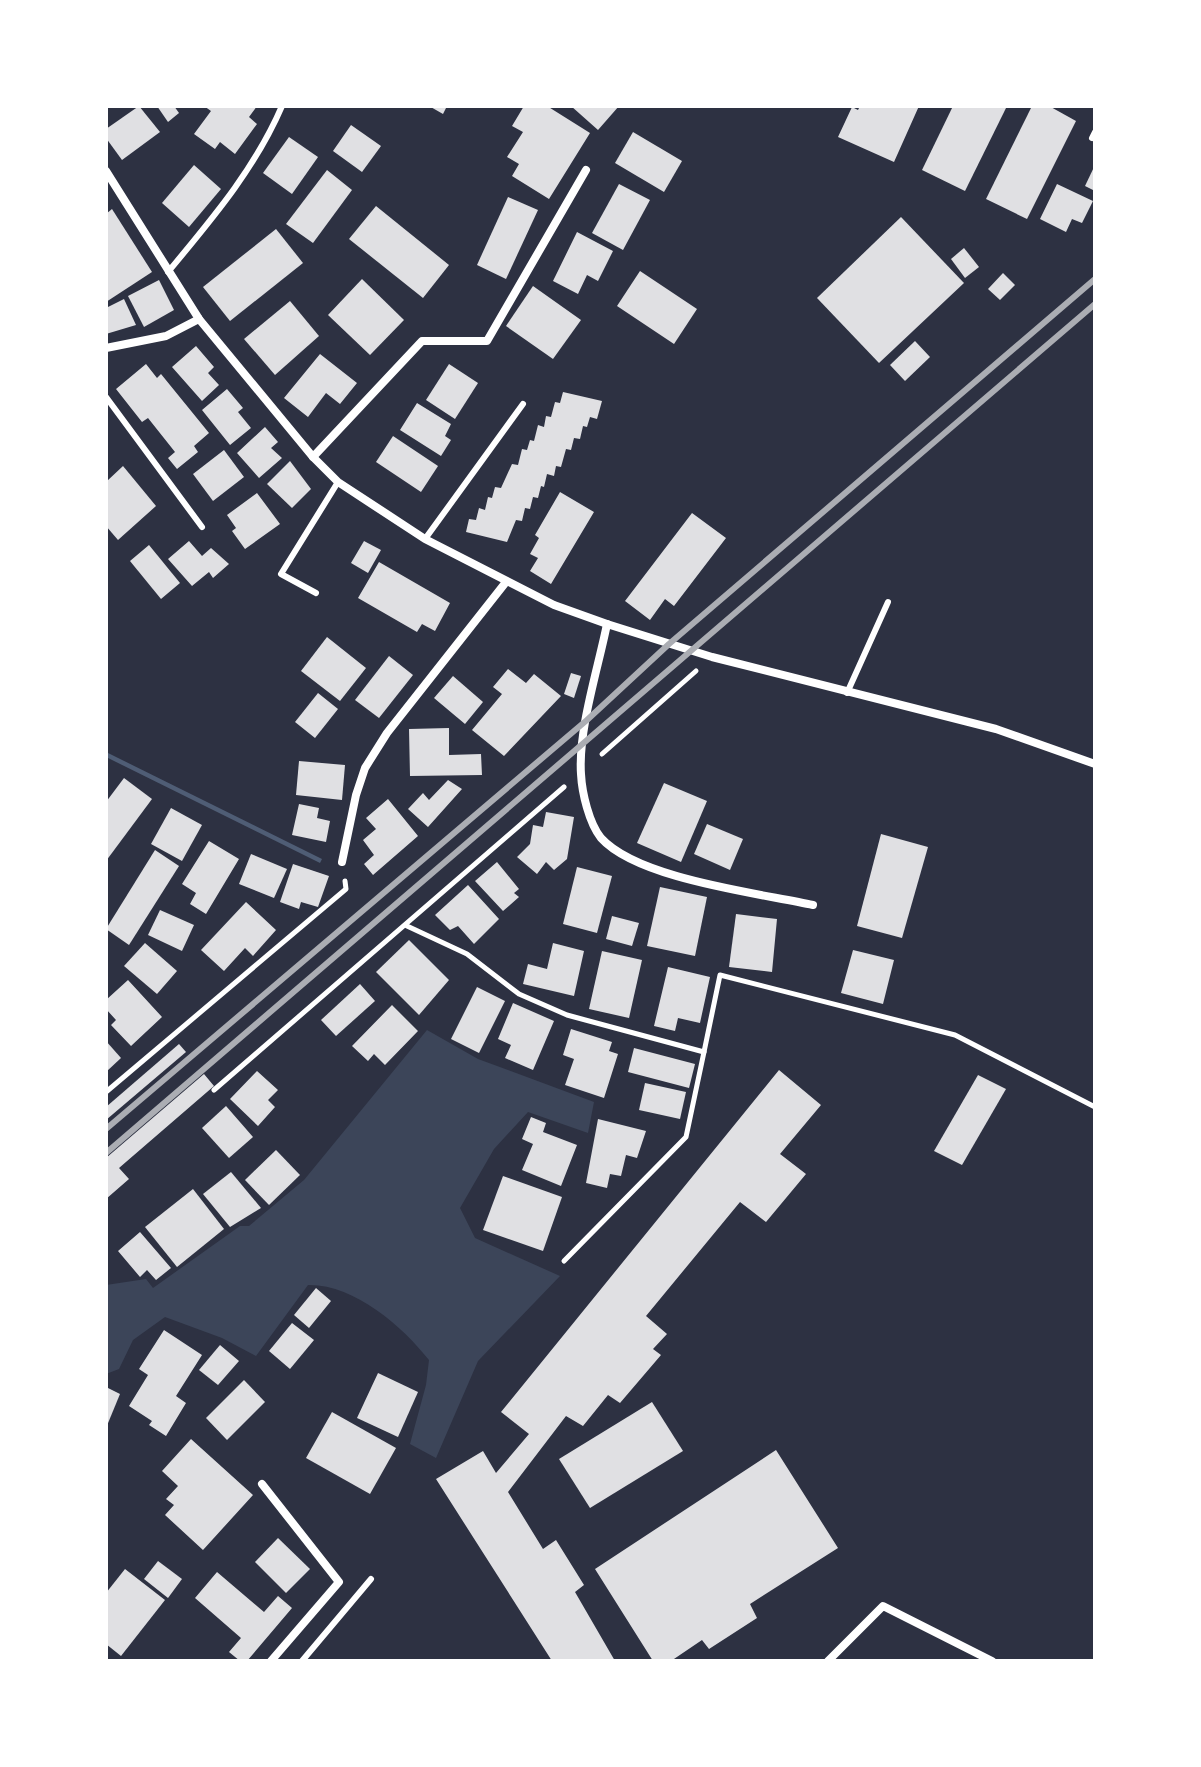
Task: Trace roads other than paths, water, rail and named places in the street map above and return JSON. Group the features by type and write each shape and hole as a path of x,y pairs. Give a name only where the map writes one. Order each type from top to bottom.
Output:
{"street":[{"path":"313,457 422,341 487,341 586,170"},
{"path":"106,171 199,319 313,457 338,482 425,539 506,582 607,624 712,657 996,729 1095,764"},
{"path":"106,348 166,336 199,319"},
{"path":"342,862 365,768 387,733 506,582"},
{"path":"607,624 587,720 581,773 588,808 600,836 628,860 676,875 813,905"},
{"path":"262,1484 339,1582 271,1661"},
{"path":"828,1661 883,1606 992,1661"}],"lane":[{"path":"168,272 230,198 271,132 282,106"},
{"path":"106,397 202,527"},
{"path":"425,539 523,404"},
{"path":"316,593 281,574 338,482"},
{"path":"847,693 888,602"},
{"path":"302,1661 371,1579"}],"railway":[{"path":"106,1129 587,720 669,644 1095,279"},
{"path":"106,1153 1095,304"}]}
